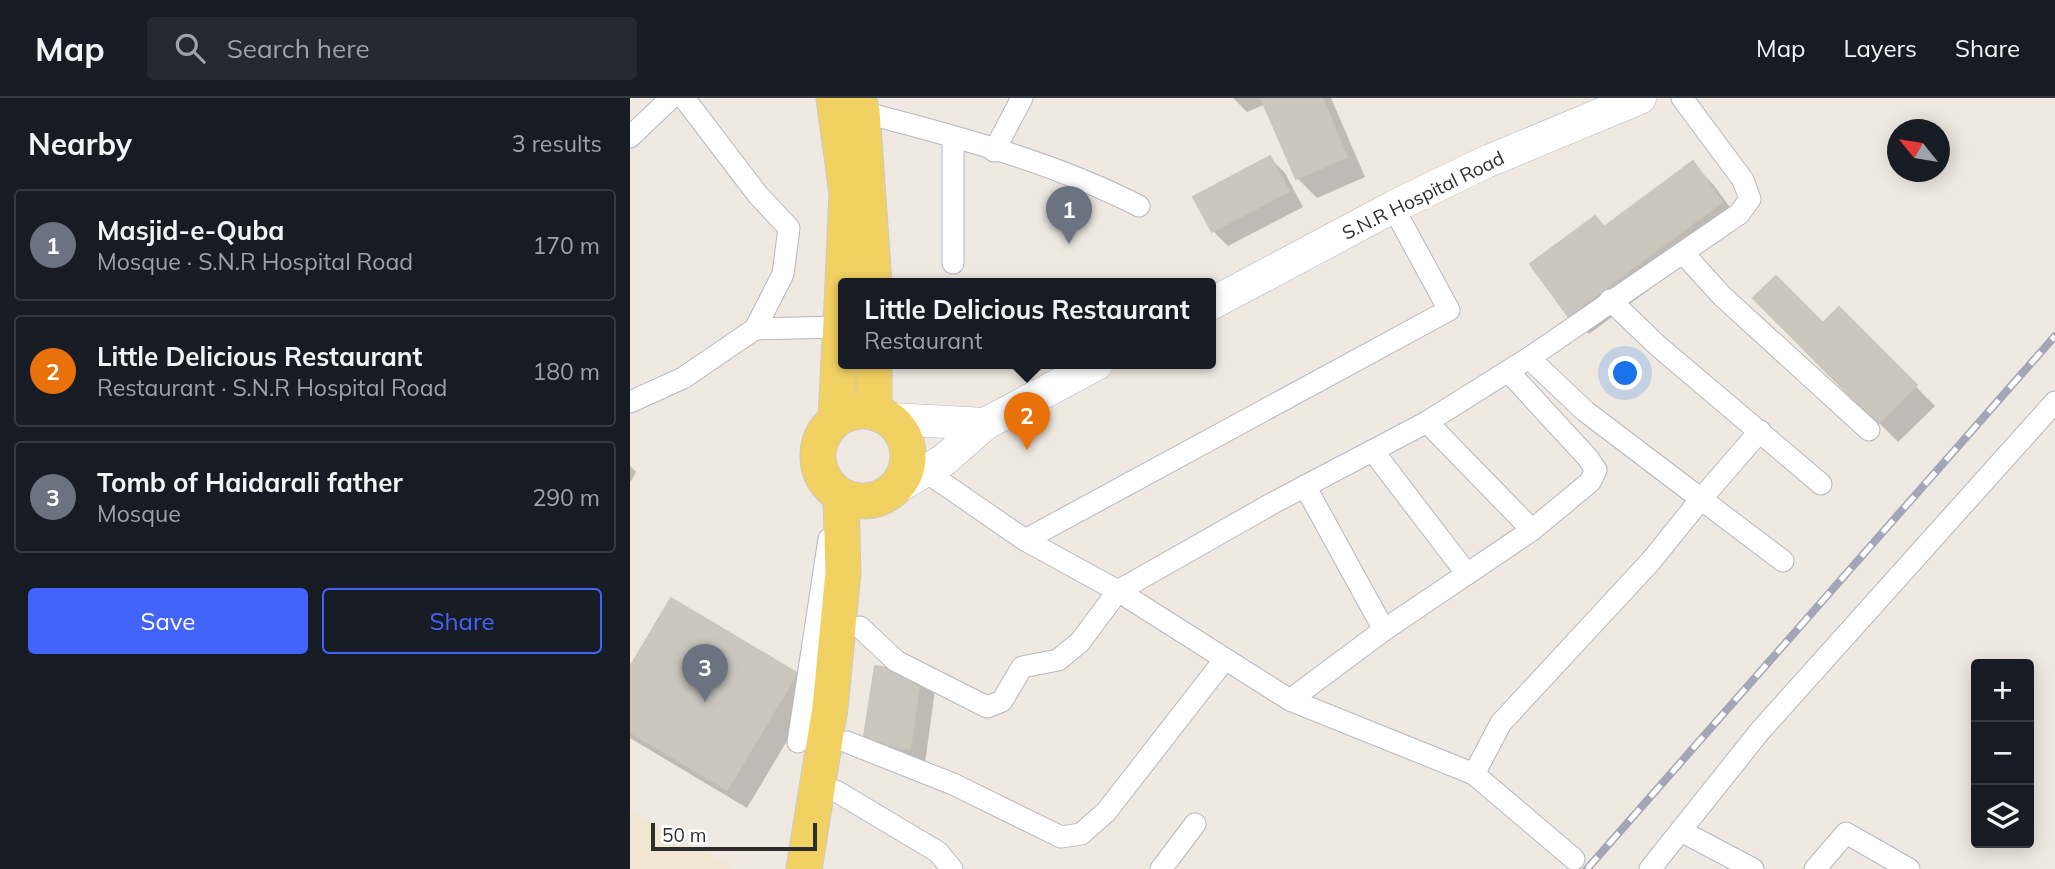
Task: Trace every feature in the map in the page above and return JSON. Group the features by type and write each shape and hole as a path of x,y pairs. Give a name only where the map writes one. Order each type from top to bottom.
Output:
{"main road":[{"name":"S.N.R Hospital Road","path":"1216,301 1393,207 1486,162 1640,98"},
{"path":"851,103 873,278"},
{"path":"843,278 851,103"},
{"path":"836,418 839,369"},
{"path":"875,369 883,415 906,440 911,479"},
{"path":"846,497 881,498 944,460 985,424 1088,369"},
{"path":"826,869 836,791 847,742 860,627 846,497 818,468 819,440 836,418 854,410 985,424"},
{"path":"804,869 832,681 843,573 846,497"}],"street":[{"path":"630,138 671,98"},
{"path":"630,402 683,378 755,329 783,274 789,228 758,195 684,98"},
{"path":"994,150 1022,98"},
{"path":"860,627 896,661 987,707 1003,701 1022,667 1058,660 1080,642 1118,591 1305,486 1427,422 1529,358 1739,214 1750,199 1743,180 1682,98"},
{"path":"851,103 1105,188 1139,205"},
{"path":"953,138 953,263"},
{"path":"1025,540 1449,310 1393,207"},
{"path":"1683,253 1722,296 1868,430"},
{"path":"1610,300 1658,346 1821,484"},
{"path":"755,329 838,327"},
{"path":"1529,358 1585,411 1783,561"},
{"path":"1290,700 1384,630 1532,530 1590,482 1596,470 1508,371"},
{"path":"1650,869 1760,731 2055,402"},
{"path":"1427,422 1532,530"},
{"path":"1474,774 1501,723 1651,561 1700,499 1760,432"},
{"path":"1373,451 1467,574"},
{"path":"911,479 1118,591 1290,700 1474,774 1574,859"},
{"path":"1305,486 1384,630"},
{"path":"798,742 819,614 846,497"},
{"path":"847,742 953,784 1061,837 1081,834 1106,812 1225,659"},
{"path":"836,791 937,852 952,869"},
{"path":"1161,869 1195,824"},
{"path":"1681,831 1753,869"},
{"path":"1815,869 1846,832 1909,869"}],"shaded area":[{"path":"630,811 735,869 630,869"}],"building":[{"path":"1261,98 1322,98 1347,157 1296,179"},
{"path":"1270,156 1289,191 1212,232 1193,197"},
{"path":"1693,161 1722,202 1568,316 1530,264 1595,216 1604,227"},
{"path":"1776,276 1823,323 1839,307 1917,385 1878,424 1753,298"},
{"path":"671,598 797,673 727,790 630,732 630,667"},
{"path":"875,666 921,673 910,749 863,743"}],"railway":[{"path":"1587,869 2055,336"}],"place":[{"name":"Masjid-e-Quba","path":"1069,244"},
{"name":"Little Delicious Restaurant","path":"1027,450"},
{"name":"Tomb of Haidarali father","path":"705,702"}]}
